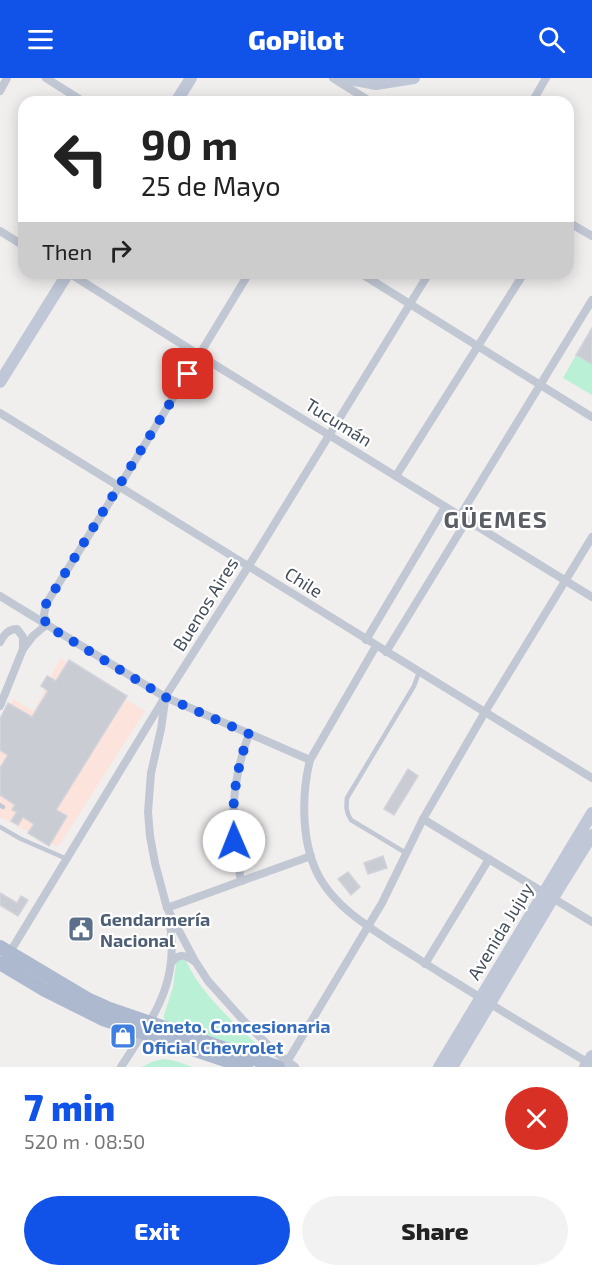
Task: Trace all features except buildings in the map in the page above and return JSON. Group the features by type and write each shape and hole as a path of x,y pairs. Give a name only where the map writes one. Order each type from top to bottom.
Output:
{"main road":[{"path":"2,960 45,990 103,1018 146,1027 286,1066"},
{"path":"146,1027 246,1067"}],"street":[{"path":"0,90 7,78"},
{"path":"46,78 74,96"},
{"path":"180,96 191,78"},
{"path":"333,78 355,96"},
{"path":"345,78 376,84 414,78"},
{"path":"536,96 546,78"},
{"path":"358,96 361,80"},
{"path":"574,226 592,236"},
{"path":"0,231 18,242"},
{"path":"0,382 65,279"},
{"name":"Tucumán","path":"79,279 592,597"},
{"path":"46,625 44,615 46,604 245,279"},
{"path":"370,279 592,417"},
{"name":"Buenos Aires","path":"2,960 67,860 165,697 425,279"},
{"path":"396,476 520,279"},
{"path":"386,652 540,385 592,300"},
{"name":"Chile","path":"0,413 592,778"},
{"path":"366,640 445,507"},
{"path":"167,908 208,981 286,1066 382,903 423,819 485,712 592,537"},
{"path":"0,596 165,697 310,760"},
{"path":"0,706 23,649 46,625"},
{"path":"0,642 9,630 17,629 23,637 23,649"},
{"path":"376,646 310,760 304,792 304,813 311,856 320,878 344,909 368,927 589,1063"},
{"path":"121,1067 164,994 172,962 172,932 155,863 148,812 151,773 161,729 165,697"},
{"path":"241,881 233,827 234,794 238,766 249,734"},
{"name":"Avenida Jujuy","path":"439,1067 485,1001 548,895 592,813"},
{"path":"423,819 592,922"},
{"name":"Avenida Jujuy","path":"548,895 592,835"},
{"path":"167,908 311,856"},
{"path":"425,964 489,859"},
{"path":"172,962 184,955 195,961"},
{"name":"Avenida Jujuy","path":"452,1067 485,1001"}],"lane":[{"path":"406,853 351,820 346,806 347,798 414,686 419,672"},
{"path":"0,827 67,860"}],"shaded area":[{"path":"60,658 145,711 58,847 0,817 0,729 13,699 34,711"}],"green space":[{"path":"576,355 592,364 592,395 563,378"},
{"path":"182,959 186,961 211,998 265,1052 265,1055 164,1019 173,987 176,964"},
{"path":"164,1059 175,1061 193,1067 141,1067"}],"place":[{"name":"Gendarmería Nacional","path":"81,929"},
{"name":"Veneto. Concesionaria Oficial Chevrolet","path":"123,1036"}],"district":[{"name":"GÜEMES","path":"496,518"}],"route":[{"path":"188,374 46,604 44,615 46,625 165,697 249,734 238,766 234,794 234,841"}]}
